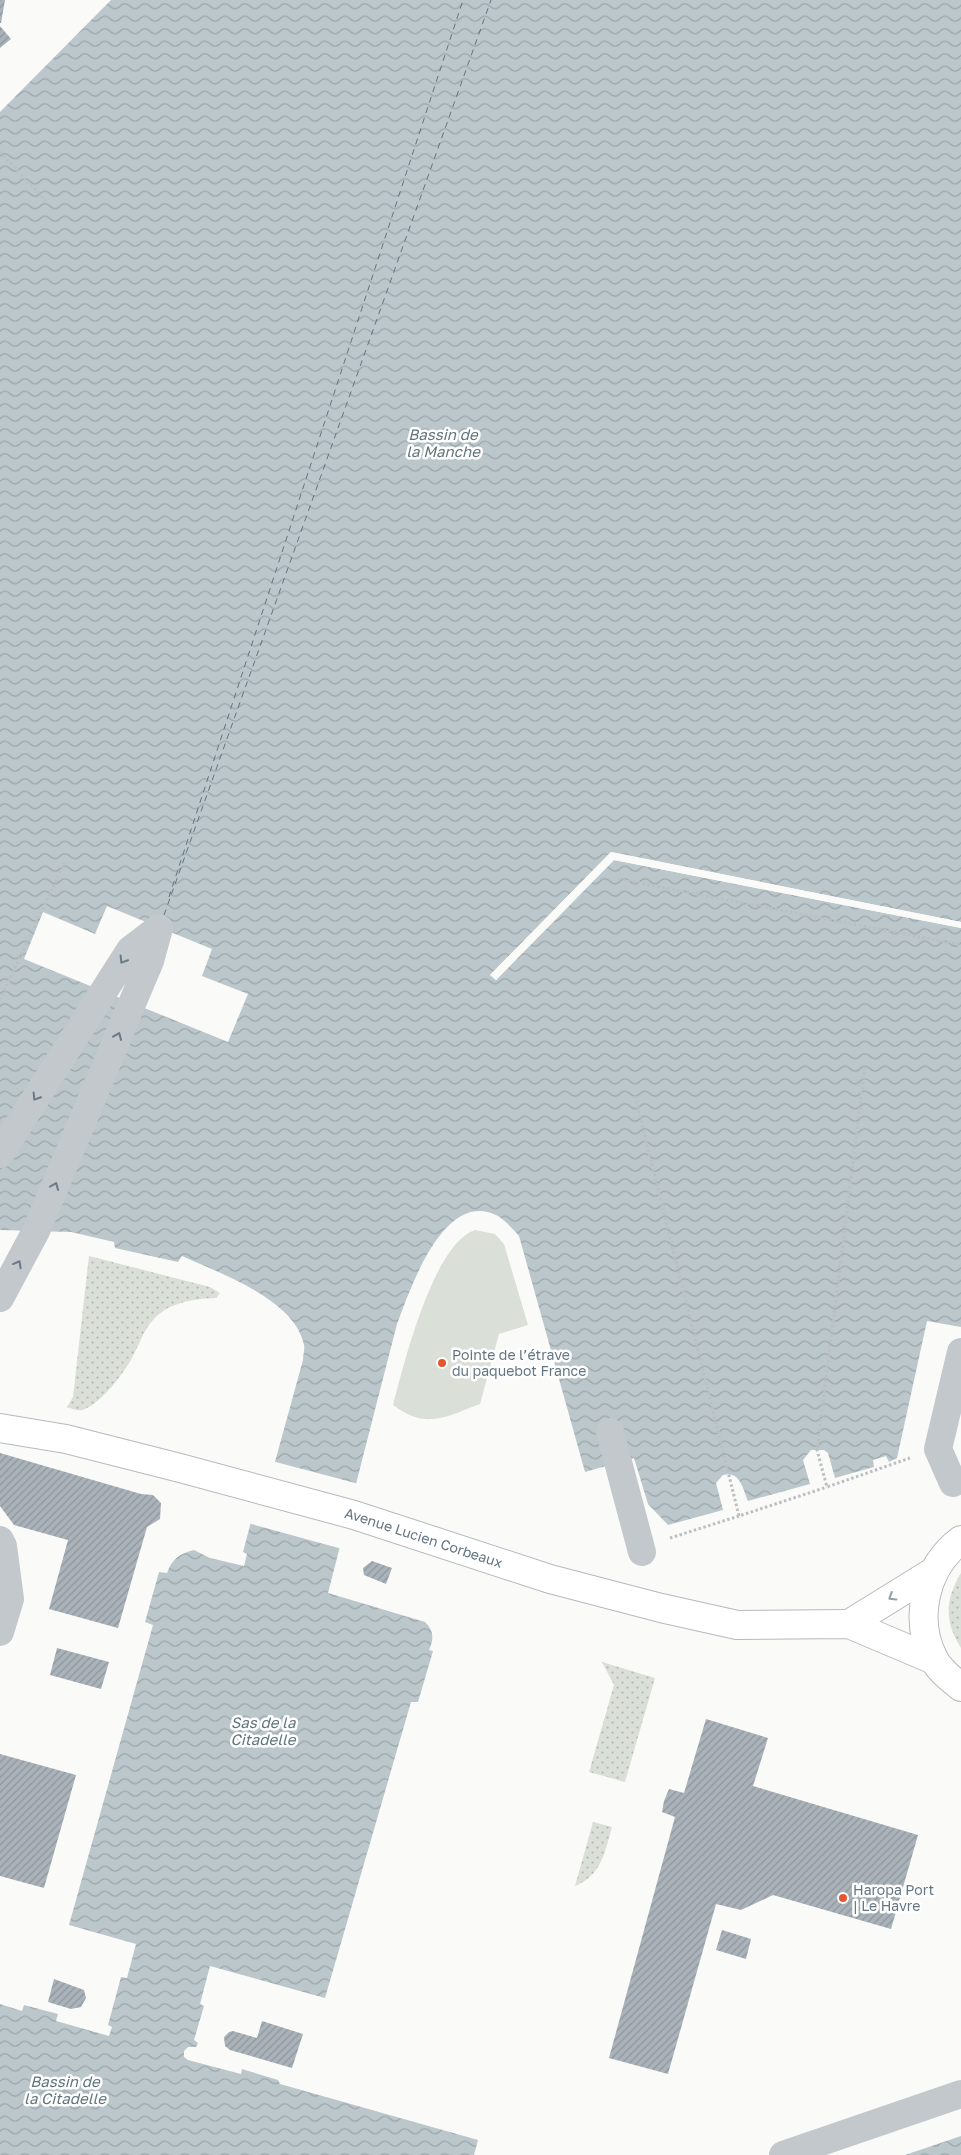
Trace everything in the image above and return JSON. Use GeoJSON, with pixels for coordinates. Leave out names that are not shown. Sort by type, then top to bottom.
{"type":"FeatureCollection","features":[{"type":"Feature","properties":{"kind":"main road","name":"Avenue Lucien Corbeaux"},"geometry":{"type":"LineString","coordinates":[[0,1428],[66,1439],[180,1468],[354,1515],[550,1579],[737,1625],[849,1624],[934,1660]]}},
{"type":"Feature","properties":{"kind":"main road"},"geometry":{"type":"LineString","coordinates":[[961,1540],[950,1548],[933,1572],[924,1599],[924,1628],[934,1660],[949,1678],[961,1687]]}},
{"type":"Feature","properties":{"kind":"main road"},"geometry":{"type":"LineString","coordinates":[[849,1624],[933,1572]]}},
{"type":"Feature","properties":{"kind":"street"},"geometry":{"type":"LineString","coordinates":[[0,1154],[130,950],[159,928],[150,961],[36,1231],[0,1298]]}},
{"type":"Feature","properties":{"kind":"street"},"geometry":{"type":"LineString","coordinates":[[953,1483],[938,1449],[961,1352]]}},
{"type":"Feature","properties":{"kind":"street"},"geometry":{"type":"LineString","coordinates":[[610,1432],[642,1552]]}},
{"type":"Feature","properties":{"kind":"street"},"geometry":{"type":"LineString","coordinates":[[0,1540],[3,1546],[10,1599],[0,1632]]}},
{"type":"Feature","properties":{"kind":"street"},"geometry":{"type":"LineString","coordinates":[[783,2155],[961,2094]]}},
{"type":"Feature","properties":{"kind":"path"},"geometry":{"type":"LineString","coordinates":[[0,152],[46,201]]}},
{"type":"Feature","properties":{"kind":"path"},"geometry":{"type":"LineString","coordinates":[[0,1000],[65,861]]}},
{"type":"Feature","properties":{"kind":"path"},"geometry":{"type":"LineString","coordinates":[[618,879],[961,945]]}},
{"type":"Feature","properties":{"kind":"path"},"geometry":{"type":"LineString","coordinates":[[827,1487],[817,1450],[865,1067]]}},
{"type":"Feature","properties":{"kind":"path"},"geometry":{"type":"LineString","coordinates":[[635,1096],[701,1370],[739,1516]]}},
{"type":"Feature","properties":{"kind":"path"},"geometry":{"type":"LineString","coordinates":[[642,1552],[666,1539],[938,1449]]}},
{"type":"Feature","properties":{"kind":"shaded area"},"geometry":{"type":"Polygon","coordinates":[[[475,1230],[495,1234],[504,1244],[528,1325],[499,1334],[480,1404],[446,1417],[426,1419],[416,1417],[405,1413],[393,1405],[413,1335],[433,1281],[446,1257],[460,1240],[475,1230]]]}},
{"type":"Feature","properties":{"kind":"shaded area"},"geometry":{"type":"Polygon","coordinates":[[[89,1256],[210,1287],[220,1293],[216,1298],[199,1299],[174,1305],[159,1314],[146,1329],[132,1358],[112,1387],[91,1406],[78,1410],[67,1407],[73,1397],[89,1256]]]}},
{"type":"Feature","properties":{"kind":"shaded area"},"geometry":{"type":"Polygon","coordinates":[[[961,1573],[961,1648],[955,1638],[949,1620],[949,1601],[961,1573]]]}},
{"type":"Feature","properties":{"kind":"shaded area"},"geometry":{"type":"Polygon","coordinates":[[[602,1662],[655,1678],[625,1782],[589,1772],[614,1685],[602,1662]]]}},
{"type":"Feature","properties":{"kind":"shaded area"},"geometry":{"type":"Polygon","coordinates":[[[593,1822],[612,1827],[607,1845],[596,1870],[584,1882],[575,1886],[593,1822]]]}},
{"type":"Feature","properties":{"kind":"water","name":"Bassin de la Manche"},"geometry":{"type":"Polygon","coordinates":[[[111,0],[961,0],[961,922],[611,852],[490,975],[496,980],[614,860],[961,928],[961,1327],[927,1321],[897,1458],[889,1462],[886,1456],[873,1460],[874,1467],[835,1478],[828,1453],[824,1450],[811,1450],[803,1460],[810,1484],[748,1501],[737,1478],[729,1474],[723,1475],[716,1483],[723,1510],[668,1525],[648,1504],[634,1458],[585,1472],[519,1236],[496,1215],[477,1211],[460,1217],[445,1230],[432,1247],[420,1268],[397,1324],[328,1593],[425,1622],[432,1632],[432,1642],[429,1650],[433,1651],[418,1702],[411,1702],[325,1998],[210,1966],[200,2004],[204,2006],[194,2040],[198,2043],[196,2047],[188,2047],[184,2051],[184,2057],[188,2060],[241,2074],[242,2069],[278,2080],[280,2084],[478,2140],[474,2155],[0,2155],[0,2004],[22,2011],[24,2005],[58,2014],[56,2021],[109,2036],[112,2027],[108,2025],[121,1977],[127,1978],[136,1944],[69,1925],[153,1625],[145,1622],[159,1572],[167,1573],[171,1564],[177,1558],[184,1553],[194,1550],[210,1558],[244,1566],[247,1554],[243,1552],[252,1518],[259,1520],[303,1360],[304,1348],[298,1329],[286,1314],[271,1301],[234,1280],[182,1256],[178,1262],[115,1248],[114,1242],[71,1232],[0,1230],[0,112],[111,0]]]}},
{"type":"Feature","properties":{"kind":"water"},"geometry":{"type":"Polygon","coordinates":[[[961,2136],[961,2155],[905,2155],[961,2136]]]}},
{"type":"Feature","properties":{"kind":"pier"},"geometry":{"type":"Polygon","coordinates":[[[611,852],[961,922],[961,925],[612,855],[494,975],[496,976],[614,858],[961,926],[961,928],[614,860],[496,980],[490,975],[611,852]]]}},
{"type":"Feature","properties":{"kind":"pier"},"geometry":{"type":"Polygon","coordinates":[[[107,906],[212,949],[202,976],[248,994],[228,1042],[24,959],[43,912],[95,934],[107,906]]]}},
{"type":"Feature","properties":{"kind":"pier"},"geometry":{"type":"Polygon","coordinates":[[[272,1461],[359,1484],[342,1549],[248,1523],[250,1516],[257,1517],[272,1461]]]}},
{"type":"Feature","properties":{"kind":"building"},"geometry":{"type":"Polygon","coordinates":[[[0,0],[5,0],[1,23],[0,23],[0,0]]]}},
{"type":"Feature","properties":{"kind":"building"},"geometry":{"type":"Polygon","coordinates":[[[0,26],[11,39],[0,48],[0,26]]]}},
{"type":"Feature","properties":{"kind":"building"},"geometry":{"type":"Polygon","coordinates":[[[0,1453],[141,1494],[153,1495],[161,1503],[160,1519],[147,1527],[118,1628],[49,1609],[68,1540],[14,1525],[0,1506],[0,1453]]]}},
{"type":"Feature","properties":{"kind":"building"},"geometry":{"type":"Polygon","coordinates":[[[372,1561],[392,1568],[386,1584],[364,1575],[363,1568],[372,1561]]]}},
{"type":"Feature","properties":{"kind":"building"},"geometry":{"type":"Polygon","coordinates":[[[57,1648],[109,1662],[101,1689],[50,1675],[57,1648]]]}},
{"type":"Feature","properties":{"kind":"building","name":"Haropa Port | Le Havre"},"geometry":{"type":"Polygon","coordinates":[[[706,1719],[768,1738],[753,1786],[918,1835],[891,1929],[773,1895],[741,1910],[716,1904],[668,2074],[609,2058],[675,1817],[662,1812],[664,1801],[669,1789],[684,1793],[706,1719]]]}},
{"type":"Feature","properties":{"kind":"building"},"geometry":{"type":"Polygon","coordinates":[[[0,1754],[76,1775],[44,1888],[0,1876],[0,1754]]]}},
{"type":"Feature","properties":{"kind":"building"},"geometry":{"type":"Polygon","coordinates":[[[722,1930],[751,1939],[746,1959],[716,1950],[722,1930]]]}},
{"type":"Feature","properties":{"kind":"building"},"geometry":{"type":"Polygon","coordinates":[[[54,1979],[84,1990],[86,1998],[81,2007],[71,2009],[48,2002],[54,1979]]]}},
{"type":"Feature","properties":{"kind":"building"},"geometry":{"type":"Polygon","coordinates":[[[262,2021],[303,2034],[292,2068],[230,2050],[225,2046],[224,2037],[233,2031],[257,2038],[262,2021]]]}},
{"type":"Feature","properties":{"kind":"ferry route"},"geometry":{"type":"LineString","coordinates":[[169,897],[463,0]]}},
{"type":"Feature","properties":{"kind":"ferry route"},"geometry":{"type":"LineString","coordinates":[[164,915],[491,0]]}},
{"type":"Feature","properties":{"kind":"place","name":"Pointe de l’étrave du paquebot France"},"geometry":{"type":"Point","coordinates":[442,1363]}},
{"type":"Feature","properties":{"kind":"place","name":"Haropa Port | Le Havre"},"geometry":{"type":"Point","coordinates":[843,1898]}},
{"type":"Feature","properties":{"kind":"water label","name":"Sas de la Citadelle"},"geometry":{"type":"Point","coordinates":[263,1732]}},
{"type":"Feature","properties":{"kind":"water label","name":"Bassin de la Citadelle"},"geometry":{"type":"Point","coordinates":[65,2090]}}]}
